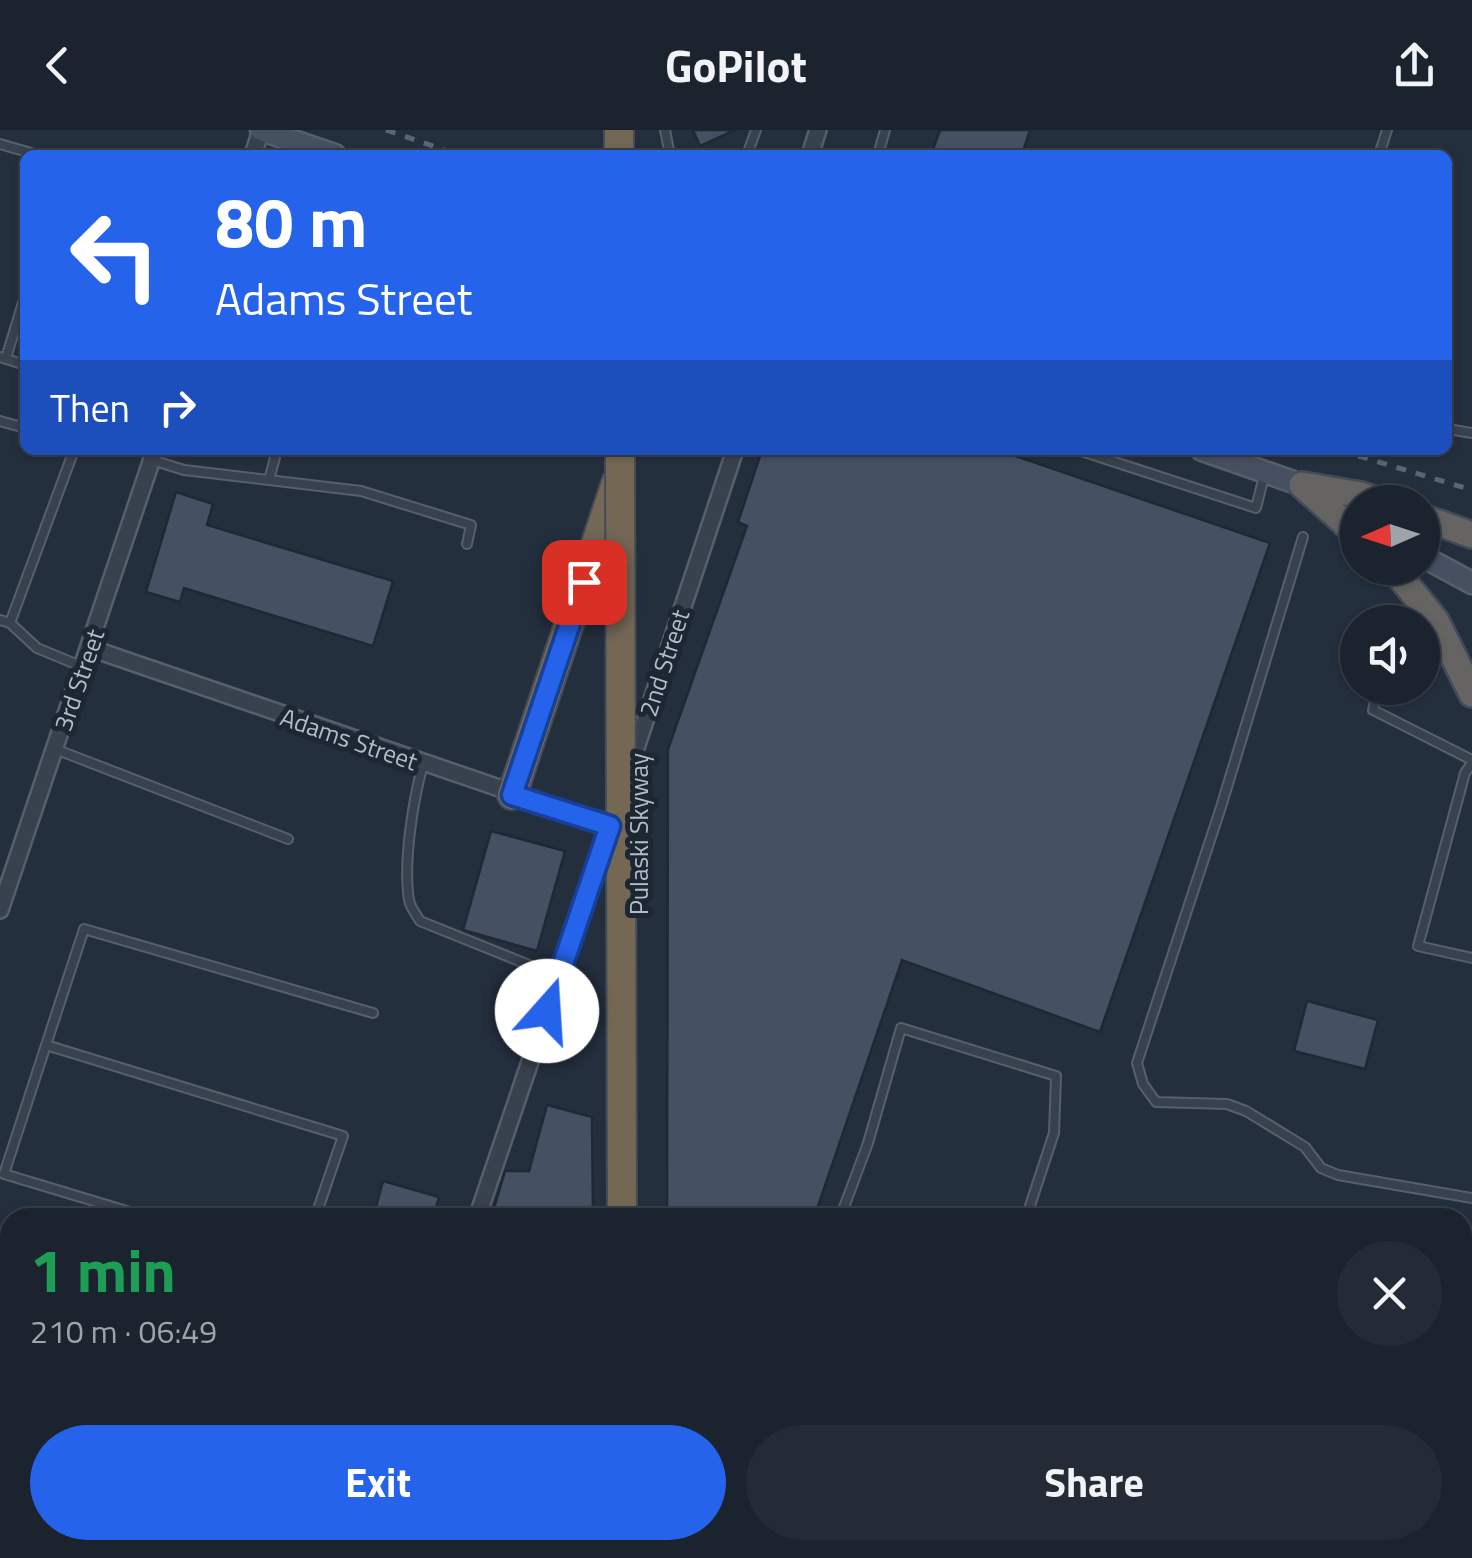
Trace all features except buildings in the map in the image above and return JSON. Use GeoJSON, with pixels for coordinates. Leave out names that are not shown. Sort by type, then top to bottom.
{"type":"FeatureCollection","features":[{"type":"Feature","properties":{"kind":"highway"},"geometry":{"type":"LineString","coordinates":[[512,795],[608,512],[621,455]]}},
{"type":"Feature","properties":{"kind":"highway","name":"Pulaski Skyway"},"geometry":{"type":"LineString","coordinates":[[622,455],[622,1208]]}},
{"type":"Feature","properties":{"kind":"highway","name":"Pulaski Skyway"},"geometry":{"type":"LineString","coordinates":[[638,455],[640,1208]]}},
{"type":"Feature","properties":{"kind":"highway"},"geometry":{"type":"LineString","coordinates":[[1302,486],[1340,492]]}},
{"type":"Feature","properties":{"kind":"highway"},"geometry":{"type":"LineString","coordinates":[[1302,486],[1340,520]]}},
{"type":"Feature","properties":{"kind":"highway"},"geometry":{"type":"LineString","coordinates":[[1440,523],[1472,535]]}},
{"type":"Feature","properties":{"kind":"highway"},"geometry":{"type":"LineString","coordinates":[[1407,585],[1436,620],[1472,694]]}},
{"type":"Feature","properties":{"kind":"main road"},"geometry":{"type":"LineString","coordinates":[[261,130],[321,150]]}},
{"type":"Feature","properties":{"kind":"main road"},"geometry":{"type":"LineString","coordinates":[[1217,455],[1302,486],[1340,506]]}},
{"type":"Feature","properties":{"kind":"main road"},"geometry":{"type":"LineString","coordinates":[[1440,566],[1472,583]]}},
{"type":"Feature","properties":{"kind":"street","name":"3rd Street"},"geometry":{"type":"LineString","coordinates":[[0,910],[154,455]]}},
{"type":"Feature","properties":{"kind":"street","name":"2nd Street"},"geometry":{"type":"LineString","coordinates":[[480,1208],[733,455]]}},
{"type":"Feature","properties":{"kind":"street","name":"Adams Street"},"geometry":{"type":"LineString","coordinates":[[90,648],[610,826]]}},
{"type":"Feature","properties":{"kind":"lane"},"geometry":{"type":"LineString","coordinates":[[3,358],[20,310]]}},
{"type":"Feature","properties":{"kind":"lane"},"geometry":{"type":"LineString","coordinates":[[10,623],[72,455]]}},
{"type":"Feature","properties":{"kind":"lane"},"geometry":{"type":"LineString","coordinates":[[154,455],[184,470],[361,491],[471,525],[468,544]]}},
{"type":"Feature","properties":{"kind":"lane"},"geometry":{"type":"LineString","coordinates":[[269,480],[276,455]]}},
{"type":"Feature","properties":{"kind":"lane"},"geometry":{"type":"LineString","coordinates":[[1093,455],[1256,508],[1264,471]]}},
{"type":"Feature","properties":{"kind":"lane"},"geometry":{"type":"LineString","coordinates":[[1303,537],[1138,1063],[1143,1084],[1156,1102],[1227,1104],[1246,1110],[1305,1147],[1320,1168],[1472,1198]]}},
{"type":"Feature","properties":{"kind":"lane"},"geometry":{"type":"LineString","coordinates":[[0,620],[10,623],[36,648],[84,667]]}},
{"type":"Feature","properties":{"kind":"lane"},"geometry":{"type":"LineString","coordinates":[[1374,705],[1373,710],[1472,762],[1465,773],[1418,946],[1472,958]]}},
{"type":"Feature","properties":{"kind":"lane"},"geometry":{"type":"LineString","coordinates":[[55,750],[288,839]]}},
{"type":"Feature","properties":{"kind":"lane"},"geometry":{"type":"LineString","coordinates":[[423,764],[416,790],[409,904],[420,920],[558,977]]}},
{"type":"Feature","properties":{"kind":"lane"},"geometry":{"type":"LineString","coordinates":[[0,1188],[84,929],[372,1013]]}},
{"type":"Feature","properties":{"kind":"lane"},"geometry":{"type":"LineString","coordinates":[[844,1208],[868,1143],[901,1028],[1056,1076],[1054,1133],[1029,1208]]}},
{"type":"Feature","properties":{"kind":"lane"},"geometry":{"type":"LineString","coordinates":[[46,1045],[343,1136],[318,1208]]}},
{"type":"Feature","properties":{"kind":"lane"},"geometry":{"type":"LineString","coordinates":[[4,1174],[113,1208]]}},
{"type":"Feature","properties":{"kind":"railway"},"geometry":{"type":"LineString","coordinates":[[386,130],[444,150]]}},
{"type":"Feature","properties":{"kind":"railway"},"geometry":{"type":"LineString","coordinates":[[1356,455],[1472,490]]}},
{"type":"Feature","properties":{"kind":"route"},"geometry":{"type":"LineString","coordinates":[[547,1011],[610,826],[512,795],[584,582]]}}]}
